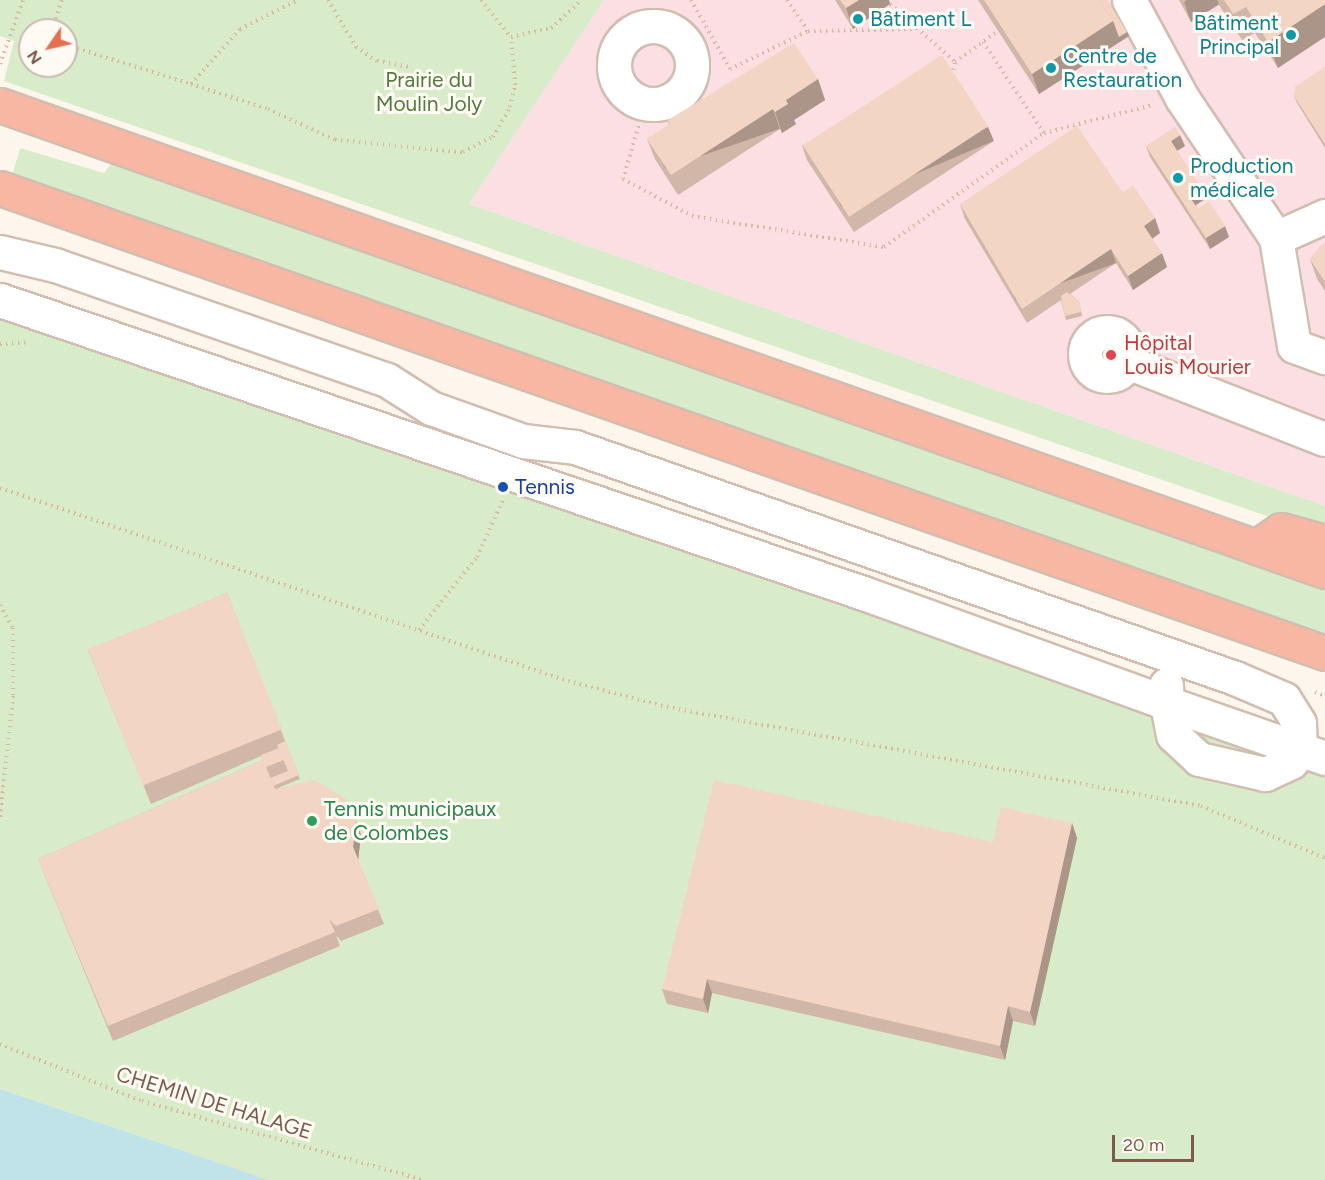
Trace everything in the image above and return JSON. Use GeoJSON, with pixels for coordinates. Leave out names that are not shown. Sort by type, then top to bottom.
{"type":"FeatureCollection","features":[{"type":"Feature","properties":{"kind":"highway"},"geometry":{"type":"LineString","coordinates":[[0,105],[1325,572]]}},
{"type":"Feature","properties":{"kind":"highway"},"geometry":{"type":"LineString","coordinates":[[0,188],[1325,653]]}},
{"type":"Feature","properties":{"kind":"highway"},"geometry":{"type":"LineString","coordinates":[[1256,547],[1281,530],[1325,542]]}},
{"type":"Feature","properties":{"kind":"lane"},"geometry":{"type":"LineString","coordinates":[[637,29],[663,27],[675,33],[692,61],[682,91],[671,100],[645,104],[624,92],[614,69],[619,45],[637,29],[656,0]]}},
{"type":"Feature","properties":{"kind":"lane"},"geometry":{"type":"LineString","coordinates":[[1129,0],[1182,98],[1276,238],[1294,346],[1325,357]]}},
{"type":"Feature","properties":{"kind":"lane"},"geometry":{"type":"LineString","coordinates":[[1276,238],[1325,216]]}},
{"type":"Feature","properties":{"kind":"lane"},"geometry":{"type":"LineString","coordinates":[[0,252],[55,265],[387,380],[430,408],[523,441],[616,461],[1189,662],[1284,699],[1299,723],[1312,754],[1265,774],[1199,759],[1173,735],[1167,703],[1167,679],[1189,662]]}},
{"type":"Feature","properties":{"kind":"lane"},"geometry":{"type":"LineString","coordinates":[[0,300],[1167,703]]}},
{"type":"Feature","properties":{"kind":"lane"},"geometry":{"type":"LineString","coordinates":[[1127,362],[1325,438]]}},
{"type":"Feature","properties":{"kind":"lane"},"geometry":{"type":"LineString","coordinates":[[599,506],[581,475],[616,461]]}},
{"type":"Feature","properties":{"kind":"lane"},"geometry":{"type":"LineString","coordinates":[[599,506],[635,490],[616,461]]}},
{"type":"Feature","properties":{"kind":"path"},"geometry":{"type":"LineString","coordinates":[[0,64],[23,0]]}},
{"type":"Feature","properties":{"kind":"path"},"geometry":{"type":"LineString","coordinates":[[56,18],[62,0]]}},
{"type":"Feature","properties":{"kind":"path"},"geometry":{"type":"LineString","coordinates":[[191,84],[240,29],[298,0]]}},
{"type":"Feature","properties":{"kind":"path"},"geometry":{"type":"LineString","coordinates":[[328,0],[356,47],[377,61],[412,67]]}},
{"type":"Feature","properties":{"kind":"path"},"geometry":{"type":"LineString","coordinates":[[78,49],[268,109],[335,140],[463,152],[492,137],[510,107],[515,85],[511,37],[481,0]]}},
{"type":"Feature","properties":{"kind":"path"},"geometry":{"type":"LineString","coordinates":[[511,37],[551,28],[582,0]]}},
{"type":"Feature","properties":{"kind":"path"},"geometry":{"type":"LineString","coordinates":[[691,0],[730,69],[808,31],[914,29]]}},
{"type":"Feature","properties":{"kind":"path"},"geometry":{"type":"LineString","coordinates":[[787,0],[808,31]]}},
{"type":"Feature","properties":{"kind":"path"},"geometry":{"type":"LineString","coordinates":[[890,4],[914,29],[955,62]]}},
{"type":"Feature","properties":{"kind":"path"},"geometry":{"type":"LineString","coordinates":[[952,77],[955,62],[998,31]]}},
{"type":"Feature","properties":{"kind":"path"},"geometry":{"type":"LineString","coordinates":[[983,42],[1044,133]]}},
{"type":"Feature","properties":{"kind":"path"},"geometry":{"type":"LineString","coordinates":[[645,104],[623,179],[692,216],[884,247],[1044,133],[1182,98]]}},
{"type":"Feature","properties":{"kind":"path"},"geometry":{"type":"LineString","coordinates":[[419,630],[477,557],[508,488],[526,495],[532,482]]}},
{"type":"Feature","properties":{"kind":"path"},"geometry":{"type":"LineString","coordinates":[[0,488],[419,630],[667,707],[1201,806],[1325,858]]}},
{"type":"Feature","properties":{"kind":"path"},"geometry":{"type":"LineString","coordinates":[[0,605],[13,628],[14,696],[0,818]]}},
{"type":"Feature","properties":{"kind":"path","name":"CHEMIN DE HALAGE"},"geometry":{"type":"LineString","coordinates":[[0,1044],[142,1101],[423,1180]]}},
{"type":"Feature","properties":{"kind":"shaded area","name":"Hôpital Louis Mourier"},"geometry":{"type":"Polygon","coordinates":[[[604,0],[1325,0],[1325,506],[469,204],[604,0]]]}},
{"type":"Feature","properties":{"kind":"green space","name":"Prairie du Moulin Joly"},"geometry":{"type":"Polygon","coordinates":[[[0,0],[604,0],[469,204],[1325,506],[1325,536],[4,81],[14,41],[0,36],[0,0]]]}},
{"type":"Feature","properties":{"kind":"green space"},"geometry":{"type":"Polygon","coordinates":[[[20,148],[104,173],[114,160],[1325,588],[1325,636],[12,176],[20,148]]]}},
{"type":"Feature","properties":{"kind":"green space"},"geometry":{"type":"Polygon","coordinates":[[[0,309],[1325,774],[1325,1180],[269,1180],[0,1089],[0,309]]]}},
{"type":"Feature","properties":{"kind":"water"},"geometry":{"type":"Polygon","coordinates":[[[0,1089],[157,1142],[269,1180],[0,1180],[0,1089]]]}},
{"type":"Feature","properties":{"kind":"building"},"geometry":{"type":"Polygon","coordinates":[[[840,0],[859,0],[846,8],[840,0]]]}},
{"type":"Feature","properties":{"kind":"building","name":"Centre de Restauration"},"geometry":{"type":"Polygon","coordinates":[[[984,0],[1099,0],[1113,21],[1032,74],[984,0]]]}},
{"type":"Feature","properties":{"kind":"building"},"geometry":{"type":"Polygon","coordinates":[[[1099,0],[1107,0],[1127,32],[1119,37],[1113,21],[1099,0]]]}},
{"type":"Feature","properties":{"kind":"building"},"geometry":{"type":"Polygon","coordinates":[[[1224,0],[1325,0],[1325,4],[1268,42],[1246,7],[1233,14],[1224,0]]]}},
{"type":"Feature","properties":{"kind":"building"},"geometry":{"type":"Polygon","coordinates":[[[794,43],[818,79],[786,100],[788,104],[775,112],[773,109],[671,175],[647,139],[670,124],[668,120],[794,43]]]}},
{"type":"Feature","properties":{"kind":"building"},"geometry":{"type":"Polygon","coordinates":[[[942,55],[988,126],[849,217],[803,145],[942,55]]]}},
{"type":"Feature","properties":{"kind":"building"},"geometry":{"type":"Polygon","coordinates":[[[1325,67],[1325,144],[1294,96],[1295,87],[1325,67]]]}},
{"type":"Feature","properties":{"kind":"building"},"geometry":{"type":"Polygon","coordinates":[[[1077,126],[1123,193],[1133,185],[1155,218],[1144,226],[1162,253],[1128,276],[1111,249],[1022,309],[960,204],[1077,126]]]}},
{"type":"Feature","properties":{"kind":"building","name":"Production médicale"},"geometry":{"type":"Polygon","coordinates":[[[1175,127],[1180,135],[1171,141],[1201,188],[1189,196],[1198,209],[1209,201],[1225,226],[1206,238],[1146,146],[1175,127]]]}},
{"type":"Feature","properties":{"kind":"building"},"geometry":{"type":"Polygon","coordinates":[[[1325,243],[1325,282],[1310,259],[1325,243]]]}},
{"type":"Feature","properties":{"kind":"building"},"geometry":{"type":"Polygon","coordinates":[[[1067,292],[1079,301],[1081,312],[1065,316],[1061,296],[1067,292]]]}},
{"type":"Feature","properties":{"kind":"building"},"geometry":{"type":"Polygon","coordinates":[[[227,593],[282,729],[143,785],[88,649],[227,593]]]}},
{"type":"Feature","properties":{"kind":"building"},"geometry":{"type":"Polygon","coordinates":[[[285,741],[299,775],[273,786],[270,778],[288,771],[277,745],[285,741]]]}},
{"type":"Feature","properties":{"kind":"building"},"geometry":{"type":"Polygon","coordinates":[[[279,748],[284,760],[266,767],[275,789],[314,780],[345,798],[356,821],[353,847],[379,909],[336,926],[329,919],[335,932],[108,1026],[38,859],[263,760],[261,755],[279,748]]]}},
{"type":"Feature","properties":{"kind":"building"},"geometry":{"type":"Polygon","coordinates":[[[714,780],[993,842],[1001,807],[1072,823],[1030,1012],[1008,1006],[1000,1046],[707,979],[703,999],[662,989],[714,780]]]}},
{"type":"Feature","properties":{"kind":"place","name":"Bâtiment L"},"geometry":{"type":"Point","coordinates":[858,19]}},
{"type":"Feature","properties":{"kind":"place","name":"Bâtiment Principal"},"geometry":{"type":"Point","coordinates":[1291,35]}},
{"type":"Feature","properties":{"kind":"place","name":"Centre de Restauration"},"geometry":{"type":"Point","coordinates":[1051,68]}},
{"type":"Feature","properties":{"kind":"place","name":"Production médicale"},"geometry":{"type":"Point","coordinates":[1178,178]}},
{"type":"Feature","properties":{"kind":"place","name":"Hôpital Louis Mourier"},"geometry":{"type":"Point","coordinates":[1111,355]}},
{"type":"Feature","properties":{"kind":"place","name":"Tennis"},"geometry":{"type":"Point","coordinates":[503,487]}},
{"type":"Feature","properties":{"kind":"place","name":"Tennis municipaux de Colombes"},"geometry":{"type":"Point","coordinates":[312,821]}}]}
